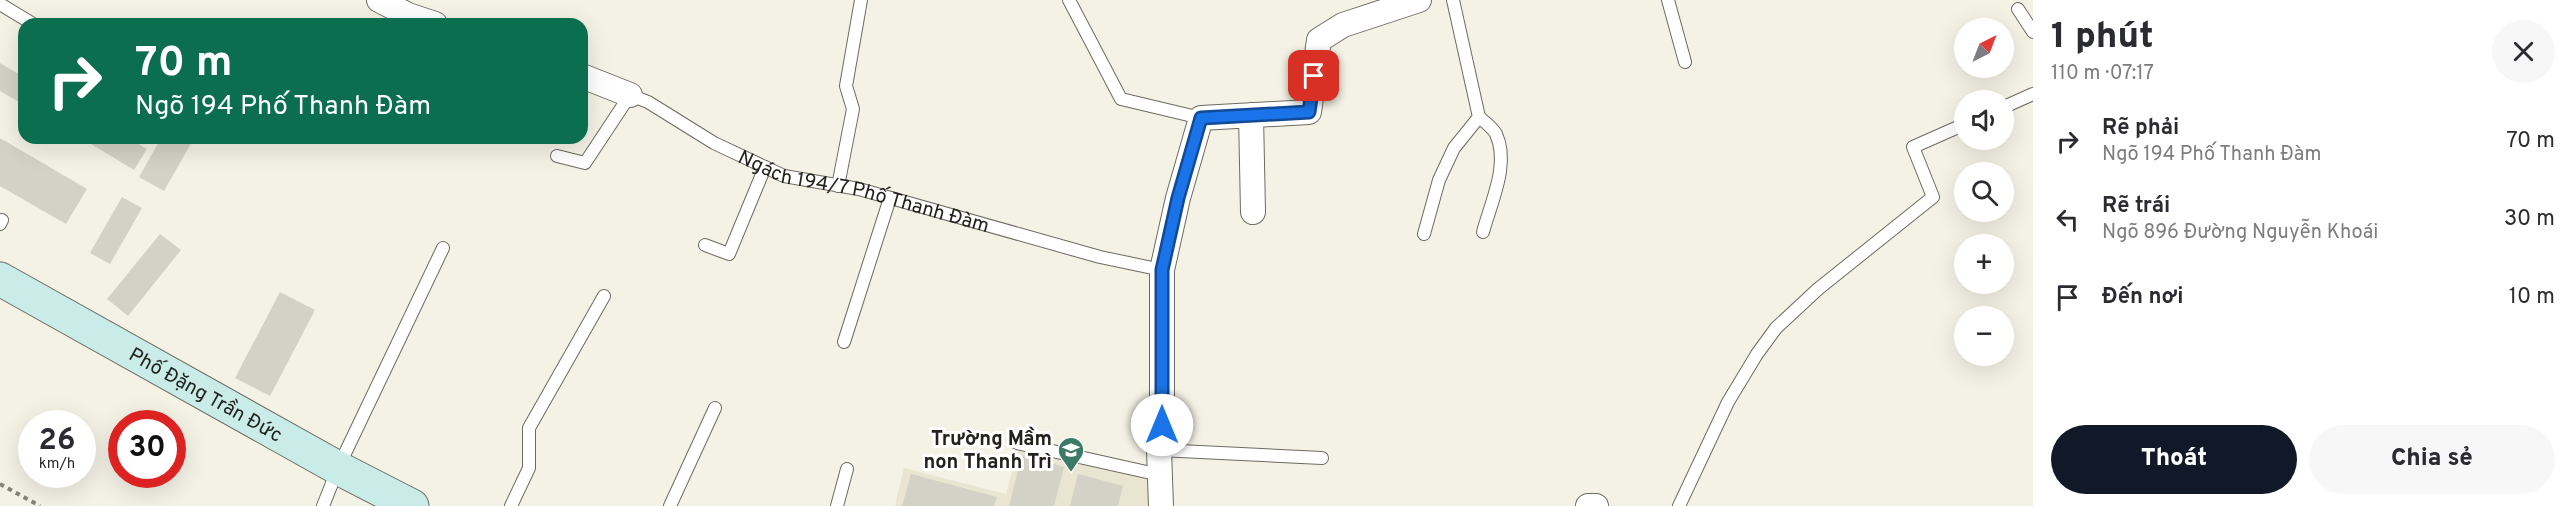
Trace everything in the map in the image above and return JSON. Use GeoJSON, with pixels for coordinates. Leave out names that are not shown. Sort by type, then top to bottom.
{"type":"FeatureCollection","features":[{"type":"Feature","properties":{"kind":"street"},"geometry":{"type":"LineString","coordinates":[[380,0],[417,18]]}},
{"type":"Feature","properties":{"kind":"street"},"geometry":{"type":"LineString","coordinates":[[1161,506],[1159,450],[1162,425],[1162,270],[1178,198],[1201,118],[1309,112],[1319,40],[1386,5],[1419,0]]}},
{"type":"Feature","properties":{"kind":"street","name":"Ngách 194/7 Phố Thanh Đàm"},"geometry":{"type":"LineString","coordinates":[[588,78],[630,95]]}},
{"type":"Feature","properties":{"kind":"street"},"geometry":{"type":"LineString","coordinates":[[1251,115],[1253,212]]}},
{"type":"Feature","properties":{"kind":"street","name":"Phố Đặng Trần Đức"},"geometry":{"type":"LineString","coordinates":[[0,279],[338,468],[412,506]]}},
{"type":"Feature","properties":{"kind":"street"},"geometry":{"type":"LineString","coordinates":[[1588,506],[1596,506]]}},
{"type":"Feature","properties":{"kind":"lane"},"geometry":{"type":"LineString","coordinates":[[838,186],[853,109],[846,86],[861,0]]}},
{"type":"Feature","properties":{"kind":"lane"},"geometry":{"type":"LineString","coordinates":[[1070,0],[1121,99],[1201,118]]}},
{"type":"Feature","properties":{"kind":"lane"},"geometry":{"type":"LineString","coordinates":[[1453,0],[1479,117],[1495,132],[1502,152],[1501,165],[1483,232]]}},
{"type":"Feature","properties":{"kind":"lane"},"geometry":{"type":"LineString","coordinates":[[1668,0],[1685,62]]}},
{"type":"Feature","properties":{"kind":"lane"},"geometry":{"type":"LineString","coordinates":[[0,4],[23,18]]}},
{"type":"Feature","properties":{"kind":"lane"},"geometry":{"type":"LineString","coordinates":[[2018,9],[2033,32]]}},
{"type":"Feature","properties":{"kind":"lane"},"geometry":{"type":"LineString","coordinates":[[2014,103],[2033,94]]}},
{"type":"Feature","properties":{"kind":"lane"},"geometry":{"type":"LineString","coordinates":[[557,156],[585,163],[630,95]]}},
{"type":"Feature","properties":{"kind":"lane","name":"Ngách 194/7 Phố Thanh Đàm"},"geometry":{"type":"LineString","coordinates":[[630,95],[648,102],[714,143],[784,176],[890,198],[1100,256],[1162,270]]}},
{"type":"Feature","properties":{"kind":"lane"},"geometry":{"type":"LineString","coordinates":[[1424,234],[1439,180],[1454,148],[1479,117]]}},
{"type":"Feature","properties":{"kind":"lane"},"geometry":{"type":"LineString","coordinates":[[1678,506],[1728,402],[1776,328],[1818,289],[1933,197],[1913,147],[1954,129]]}},
{"type":"Feature","properties":{"kind":"lane"},"geometry":{"type":"LineString","coordinates":[[705,246],[729,254],[765,167]]}},
{"type":"Feature","properties":{"kind":"lane"},"geometry":{"type":"LineString","coordinates":[[844,342],[890,198]]}},
{"type":"Feature","properties":{"kind":"lane"},"geometry":{"type":"LineString","coordinates":[[324,506],[338,468],[443,248]]}},
{"type":"Feature","properties":{"kind":"lane"},"geometry":{"type":"LineString","coordinates":[[511,506],[529,468],[529,428],[604,296]]}},
{"type":"Feature","properties":{"kind":"lane"},"geometry":{"type":"LineString","coordinates":[[670,506],[715,408]]}},
{"type":"Feature","properties":{"kind":"lane"},"geometry":{"type":"LineString","coordinates":[[1017,443],[1160,475]]}},
{"type":"Feature","properties":{"kind":"lane"},"geometry":{"type":"LineString","coordinates":[[1159,450],[1322,458]]}},
{"type":"Feature","properties":{"kind":"lane"},"geometry":{"type":"LineString","coordinates":[[837,506],[847,469]]}},
{"type":"Feature","properties":{"kind":"path"},"geometry":{"type":"LineString","coordinates":[[0,484],[40,506]]}},
{"type":"Feature","properties":{"kind":"shaded area","name":"Trường Mầm non Thanh Trì"},"geometry":{"type":"Polygon","coordinates":[[[1018,450],[1154,478],[1153,506],[895,506],[904,468],[1006,494],[1018,450]]]}},
{"type":"Feature","properties":{"kind":"building"},"geometry":{"type":"Polygon","coordinates":[[[0,63],[18,74],[18,102],[0,91],[0,63]]]}},
{"type":"Feature","properties":{"kind":"building"},"geometry":{"type":"Polygon","coordinates":[[[0,138],[87,189],[66,224],[0,186],[0,138]]]}},
{"type":"Feature","properties":{"kind":"building"},"geometry":{"type":"Polygon","coordinates":[[[91,144],[138,144],[147,149],[134,170],[91,144]]]}},
{"type":"Feature","properties":{"kind":"building"},"geometry":{"type":"Polygon","coordinates":[[[158,144],[191,144],[164,191],[139,177],[158,144]]]}},
{"type":"Feature","properties":{"kind":"building"},"geometry":{"type":"Polygon","coordinates":[[[122,197],[142,208],[110,264],[90,253],[122,197]]]}},
{"type":"Feature","properties":{"kind":"building"},"geometry":{"type":"Polygon","coordinates":[[[160,234],[181,250],[128,316],[107,299],[160,234]]]}},
{"type":"Feature","properties":{"kind":"building"},"geometry":{"type":"Polygon","coordinates":[[[280,292],[315,310],[270,396],[235,378],[280,292]]]}},
{"type":"Feature","properties":{"kind":"building"},"geometry":{"type":"Polygon","coordinates":[[[1022,455],[1064,467],[1054,506],[1009,506],[1022,455]]]}},
{"type":"Feature","properties":{"kind":"building"},"geometry":{"type":"Polygon","coordinates":[[[911,474],[997,497],[994,506],[902,506],[911,474]]]}},
{"type":"Feature","properties":{"kind":"building"},"geometry":{"type":"Polygon","coordinates":[[[1078,474],[1123,486],[1118,506],[1070,506],[1078,474]]]}},
{"type":"Feature","properties":{"kind":"place","name":"Trường Mầm non Thanh Trì"},"geometry":{"type":"Point","coordinates":[1071,473]}},
{"type":"Feature","properties":{"kind":"route"},"geometry":{"type":"LineString","coordinates":[[1162,425],[1162,270],[1178,198],[1201,118],[1309,112],[1314,76]]}}]}
